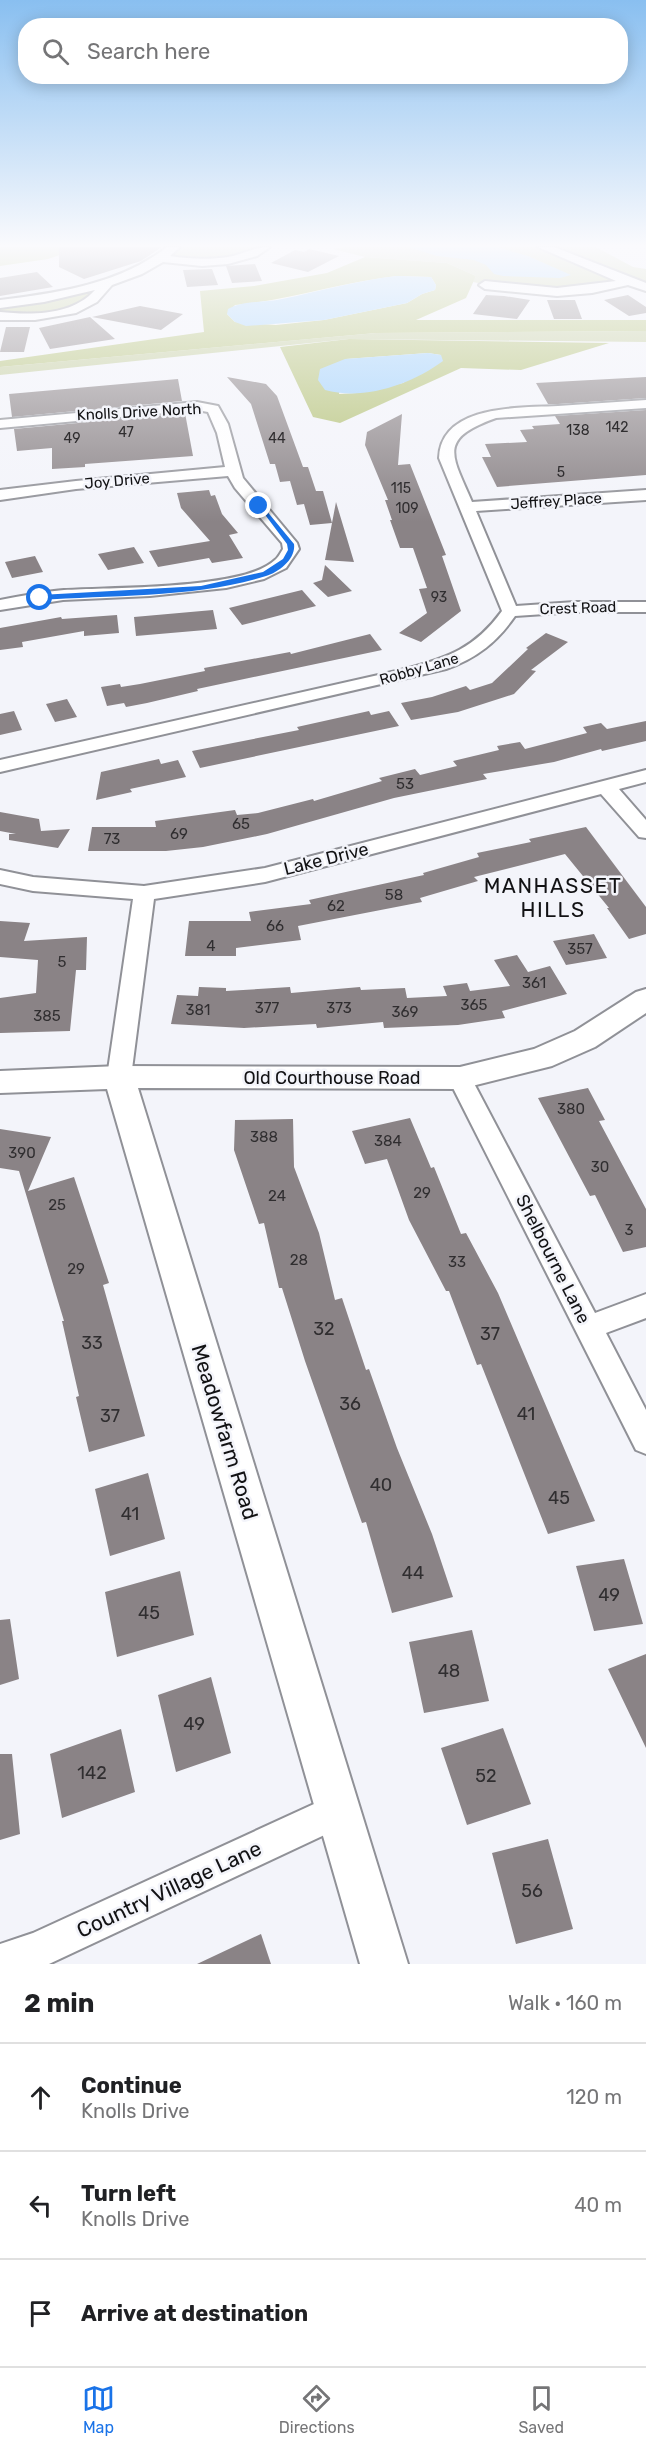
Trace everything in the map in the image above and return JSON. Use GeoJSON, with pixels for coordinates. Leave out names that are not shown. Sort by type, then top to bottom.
{"type":"FeatureCollection","features":[{"type":"Feature","properties":{"kind":"street"},"geometry":{"type":"LineString","coordinates":[[510,611],[446,458],[445,447],[451,436],[459,429],[484,417],[510,412],[646,404]]}},
{"type":"Feature","properties":{"kind":"street","name":"Knolls Drive North"},"geometry":{"type":"LineString","coordinates":[[0,424],[131,411],[203,406],[213,409],[236,480],[291,544],[286,560],[279,567],[238,582],[201,588],[63,595],[0,605]]}},
{"type":"Feature","properties":{"kind":"street","name":"Joy Drive"},"geometry":{"type":"LineString","coordinates":[[0,495],[76,484],[234,471]]}},
{"type":"Feature","properties":{"kind":"street","name":"Jeffrey Place"},"geometry":{"type":"LineString","coordinates":[[467,507],[646,495]]}},
{"type":"Feature","properties":{"kind":"street","name":"Crest Road"},"geometry":{"type":"LineString","coordinates":[[510,611],[584,606],[646,607]]}},
{"type":"Feature","properties":{"kind":"street","name":"Robby Lane"},"geometry":{"type":"LineString","coordinates":[[0,766],[444,664],[486,643],[497,632],[510,611]]}},
{"type":"Feature","properties":{"kind":"street","name":"Lake Drive"},"geometry":{"type":"LineString","coordinates":[[0,876],[33,884],[144,893],[264,874],[646,776]]}},
{"type":"Feature","properties":{"kind":"street"},"geometry":{"type":"LineString","coordinates":[[606,787],[646,832]]}},
{"type":"Feature","properties":{"kind":"street","name":"Meadowfarm Road"},"geometry":{"type":"LineString","coordinates":[[144,893],[119,1077],[384,1964]]}},
{"type":"Feature","properties":{"kind":"street","name":"Old Courthouse Road"},"geometry":{"type":"LineString","coordinates":[[0,1082],[119,1077],[460,1078],[541,1058],[585,1039],[646,999]]}},
{"type":"Feature","properties":{"kind":"street","name":"Shelbourne Lane"},"geometry":{"type":"LineString","coordinates":[[460,1078],[646,1440]]}},
{"type":"Feature","properties":{"kind":"street"},"geometry":{"type":"LineString","coordinates":[[589,1327],[646,1306]]}},
{"type":"Feature","properties":{"kind":"street","name":"Country Village Lane"},"geometry":{"type":"LineString","coordinates":[[0,1963],[38,1950],[338,1811]]}},
{"type":"Feature","properties":{"kind":"green space"},"geometry":{"type":"Polygon","coordinates":[[[157,339],[313,339],[0,367],[0,361],[157,339]]]}},
{"type":"Feature","properties":{"kind":"green space"},"geometry":{"type":"Polygon","coordinates":[[[313,339],[646,339],[646,342],[349,339],[0,375],[0,367],[313,339]]]}},
{"type":"Feature","properties":{"kind":"green space"},"geometry":{"type":"Polygon","coordinates":[[[349,339],[609,343],[521,370],[461,368],[340,423],[313,417],[280,347],[349,339]],[[428,353],[346,359],[339,394],[357,393],[403,383],[441,355],[428,353]]]}},
{"type":"Feature","properties":{"kind":"water"},"geometry":{"type":"Polygon","coordinates":[[[428,353],[441,355],[443,361],[417,377],[371,392],[340,393],[325,390],[318,380],[320,369],[345,359],[428,353]]]}},
{"type":"Feature","properties":{"kind":"building"},"geometry":{"type":"Polygon","coordinates":[[[3,339],[27,339],[24,352],[0,352],[3,339]]]}},
{"type":"Feature","properties":{"kind":"building"},"geometry":{"type":"Polygon","coordinates":[[[45,339],[115,339],[50,349],[45,339]]]}},
{"type":"Feature","properties":{"kind":"building"},"geometry":{"type":"Polygon","coordinates":[[[227,377],[266,384],[277,396],[303,467],[308,467],[316,491],[323,491],[332,523],[310,525],[304,504],[297,505],[290,481],[280,482],[275,464],[270,464],[251,404],[227,377]]]}},
{"type":"Feature","properties":{"kind":"building"},"geometry":{"type":"Polygon","coordinates":[[[646,377],[646,398],[558,404],[548,404],[536,383],[646,377]]]}},
{"type":"Feature","properties":{"kind":"building"},"geometry":{"type":"Polygon","coordinates":[[[178,379],[182,401],[12,417],[9,394],[178,379]]]}},
{"type":"Feature","properties":{"kind":"building"},"geometry":{"type":"Polygon","coordinates":[[[646,410],[646,475],[497,487],[482,457],[491,457],[485,444],[527,442],[520,430],[534,429],[532,426],[560,424],[555,416],[646,410]]]}},
{"type":"Feature","properties":{"kind":"building"},"geometry":{"type":"Polygon","coordinates":[[[185,413],[193,456],[85,464],[85,467],[52,469],[52,448],[17,451],[14,429],[185,413]]]}},
{"type":"Feature","properties":{"kind":"building"},"geometry":{"type":"Polygon","coordinates":[[[402,414],[398,465],[410,464],[446,555],[442,556],[461,611],[421,642],[399,633],[427,613],[419,589],[427,588],[413,548],[400,548],[385,500],[388,500],[365,445],[367,432],[402,414]]]}},
{"type":"Feature","properties":{"kind":"building"},"geometry":{"type":"Polygon","coordinates":[[[209,490],[211,496],[215,495],[222,514],[238,533],[229,535],[243,558],[212,563],[209,558],[158,567],[149,551],[210,541],[181,508],[177,493],[209,490]]]}},
{"type":"Feature","properties":{"kind":"building"},"geometry":{"type":"Polygon","coordinates":[[[336,502],[354,562],[325,560],[336,502]]]}},
{"type":"Feature","properties":{"kind":"building"},"geometry":{"type":"Polygon","coordinates":[[[134,547],[144,563],[108,570],[98,554],[134,547]]]}},
{"type":"Feature","properties":{"kind":"building"},"geometry":{"type":"Polygon","coordinates":[[[35,556],[43,572],[12,578],[5,562],[35,556]]]}},
{"type":"Feature","properties":{"kind":"building"},"geometry":{"type":"Polygon","coordinates":[[[325,565],[352,591],[328,597],[313,583],[322,580],[325,565]]]}},
{"type":"Feature","properties":{"kind":"building"},"geometry":{"type":"Polygon","coordinates":[[[302,590],[316,606],[242,625],[229,608],[302,590]]]}},
{"type":"Feature","properties":{"kind":"building"},"geometry":{"type":"Polygon","coordinates":[[[213,610],[217,629],[136,636],[134,617],[213,610]]]}},
{"type":"Feature","properties":{"kind":"building"},"geometry":{"type":"Polygon","coordinates":[[[117,615],[119,633],[84,636],[84,631],[22,642],[23,647],[0,650],[0,628],[61,617],[62,619],[117,615]]]}},
{"type":"Feature","properties":{"kind":"building"},"geometry":{"type":"Polygon","coordinates":[[[546,633],[568,642],[531,670],[536,671],[514,694],[458,712],[411,720],[401,703],[432,697],[466,686],[470,690],[492,683],[528,649],[526,648],[546,633]]]}},
{"type":"Feature","properties":{"kind":"building"},"geometry":{"type":"Polygon","coordinates":[[[370,634],[382,650],[197,689],[198,691],[147,703],[126,707],[124,703],[107,706],[101,687],[140,684],[205,671],[204,668],[290,652],[291,654],[370,634]]]}},
{"type":"Feature","properties":{"kind":"building"},"geometry":{"type":"Polygon","coordinates":[[[67,699],[77,717],[55,722],[46,704],[67,699]]]}},
{"type":"Feature","properties":{"kind":"building"},"geometry":{"type":"Polygon","coordinates":[[[14,711],[22,730],[0,735],[0,714],[14,711]]]}},
{"type":"Feature","properties":{"kind":"building"},"geometry":{"type":"Polygon","coordinates":[[[369,711],[371,715],[389,711],[399,726],[200,768],[192,751],[299,730],[297,727],[369,711]]]}},
{"type":"Feature","properties":{"kind":"building"},"geometry":{"type":"Polygon","coordinates":[[[646,721],[646,741],[602,751],[601,749],[554,762],[483,774],[487,779],[394,798],[267,834],[203,847],[166,851],[88,851],[92,827],[156,827],[155,821],[235,810],[237,815],[258,813],[313,799],[314,801],[382,781],[379,778],[415,769],[420,775],[457,766],[453,761],[499,750],[497,746],[520,742],[525,749],[587,733],[583,727],[601,723],[607,729],[646,721]]]}},
{"type":"Feature","properties":{"kind":"building"},"geometry":{"type":"Polygon","coordinates":[[[159,759],[161,764],[178,760],[186,777],[130,789],[132,792],[96,800],[101,772],[159,759]]]}},
{"type":"Feature","properties":{"kind":"building"},"geometry":{"type":"Polygon","coordinates":[[[0,812],[39,819],[41,831],[70,829],[58,848],[9,840],[9,834],[16,834],[0,831],[0,812]]]}},
{"type":"Feature","properties":{"kind":"building"},"geometry":{"type":"Polygon","coordinates":[[[586,827],[646,907],[646,934],[629,939],[607,908],[609,908],[565,854],[474,877],[478,881],[420,898],[422,902],[298,926],[301,940],[236,948],[236,956],[185,956],[189,921],[251,921],[249,912],[311,904],[309,900],[424,875],[423,873],[479,857],[477,853],[531,842],[529,839],[586,827]]]}},
{"type":"Feature","properties":{"kind":"building"},"geometry":{"type":"Polygon","coordinates":[[[0,921],[30,923],[24,941],[87,937],[86,970],[76,970],[70,1031],[0,1033],[0,998],[36,993],[38,960],[0,957],[0,921]]]}},
{"type":"Feature","properties":{"kind":"building"},"geometry":{"type":"Polygon","coordinates":[[[594,934],[607,958],[566,965],[553,941],[594,934]]]}},
{"type":"Feature","properties":{"kind":"building"},"geometry":{"type":"Polygon","coordinates":[[[517,955],[528,972],[550,966],[567,994],[502,1011],[505,1018],[458,1025],[384,1028],[383,1022],[317,1028],[316,1024],[244,1028],[171,1024],[177,995],[198,996],[199,987],[226,988],[226,991],[290,987],[291,993],[360,987],[361,990],[405,988],[407,998],[447,996],[443,986],[467,983],[470,991],[510,986],[494,960],[517,955]]]}},
{"type":"Feature","properties":{"kind":"building"},"geometry":{"type":"Polygon","coordinates":[[[588,1088],[605,1120],[599,1121],[646,1209],[646,1247],[623,1252],[595,1195],[590,1196],[538,1098],[588,1088]]]}},
{"type":"Feature","properties":{"kind":"building"},"geometry":{"type":"Polygon","coordinates":[[[410,1118],[431,1168],[434,1167],[461,1234],[466,1233],[498,1293],[595,1521],[548,1534],[481,1364],[477,1365],[449,1291],[446,1291],[409,1220],[387,1159],[365,1164],[352,1131],[410,1118]]]}},
{"type":"Feature","properties":{"kind":"building"},"geometry":{"type":"Polygon","coordinates":[[[293,1119],[294,1167],[319,1233],[335,1300],[342,1298],[366,1370],[369,1369],[397,1448],[432,1534],[453,1597],[392,1613],[366,1522],[362,1523],[282,1288],[279,1288],[264,1223],[259,1224],[234,1150],[235,1120],[293,1119]]]}},
{"type":"Feature","properties":{"kind":"building"},"geometry":{"type":"Polygon","coordinates":[[[0,1129],[51,1137],[28,1191],[74,1177],[109,1283],[103,1285],[145,1436],[89,1452],[76,1397],[79,1396],[62,1321],[64,1321],[19,1171],[0,1168],[0,1129]]]}},
{"type":"Feature","properties":{"kind":"building"},"geometry":{"type":"Polygon","coordinates":[[[148,1473],[165,1539],[110,1556],[95,1489],[148,1473]]]}},
{"type":"Feature","properties":{"kind":"building"},"geometry":{"type":"Polygon","coordinates":[[[624,1559],[643,1624],[594,1631],[576,1566],[624,1559]]]}},
{"type":"Feature","properties":{"kind":"building"},"geometry":{"type":"Polygon","coordinates":[[[180,1571],[194,1635],[117,1657],[105,1592],[180,1571]]]}},
{"type":"Feature","properties":{"kind":"building"},"geometry":{"type":"Polygon","coordinates":[[[10,1619],[19,1679],[0,1685],[0,1620],[10,1619]]]}},
{"type":"Feature","properties":{"kind":"building"},"geometry":{"type":"Polygon","coordinates":[[[472,1630],[489,1701],[424,1713],[409,1642],[472,1630]]]}},
{"type":"Feature","properties":{"kind":"building"},"geometry":{"type":"Polygon","coordinates":[[[646,1654],[646,1748],[608,1669],[646,1654]]]}},
{"type":"Feature","properties":{"kind":"building"},"geometry":{"type":"Polygon","coordinates":[[[211,1677],[231,1753],[176,1772],[158,1695],[211,1677]]]}},
{"type":"Feature","properties":{"kind":"building"},"geometry":{"type":"Polygon","coordinates":[[[503,1728],[531,1804],[467,1825],[441,1748],[503,1728]]]}},
{"type":"Feature","properties":{"kind":"building"},"geometry":{"type":"Polygon","coordinates":[[[121,1729],[135,1792],[62,1818],[50,1754],[121,1729]]]}},
{"type":"Feature","properties":{"kind":"building"},"geometry":{"type":"Polygon","coordinates":[[[0,1754],[12,1754],[20,1834],[0,1840],[0,1754]]]}},
{"type":"Feature","properties":{"kind":"building"},"geometry":{"type":"Polygon","coordinates":[[[548,1839],[573,1929],[516,1944],[492,1853],[548,1839]]]}},
{"type":"Feature","properties":{"kind":"building"},"geometry":{"type":"Polygon","coordinates":[[[261,1934],[271,1964],[197,1964],[261,1934]]]}},
{"type":"Feature","properties":{"kind":"district","name":"MANHASSET HILLS"},"geometry":{"type":"Point","coordinates":[553,897]}},
{"type":"Feature","properties":{"kind":"route"},"geometry":{"type":"LineString","coordinates":[[40,598],[201,588],[238,582],[265,574],[279,567],[286,560],[291,544],[259,506]]}}]}
